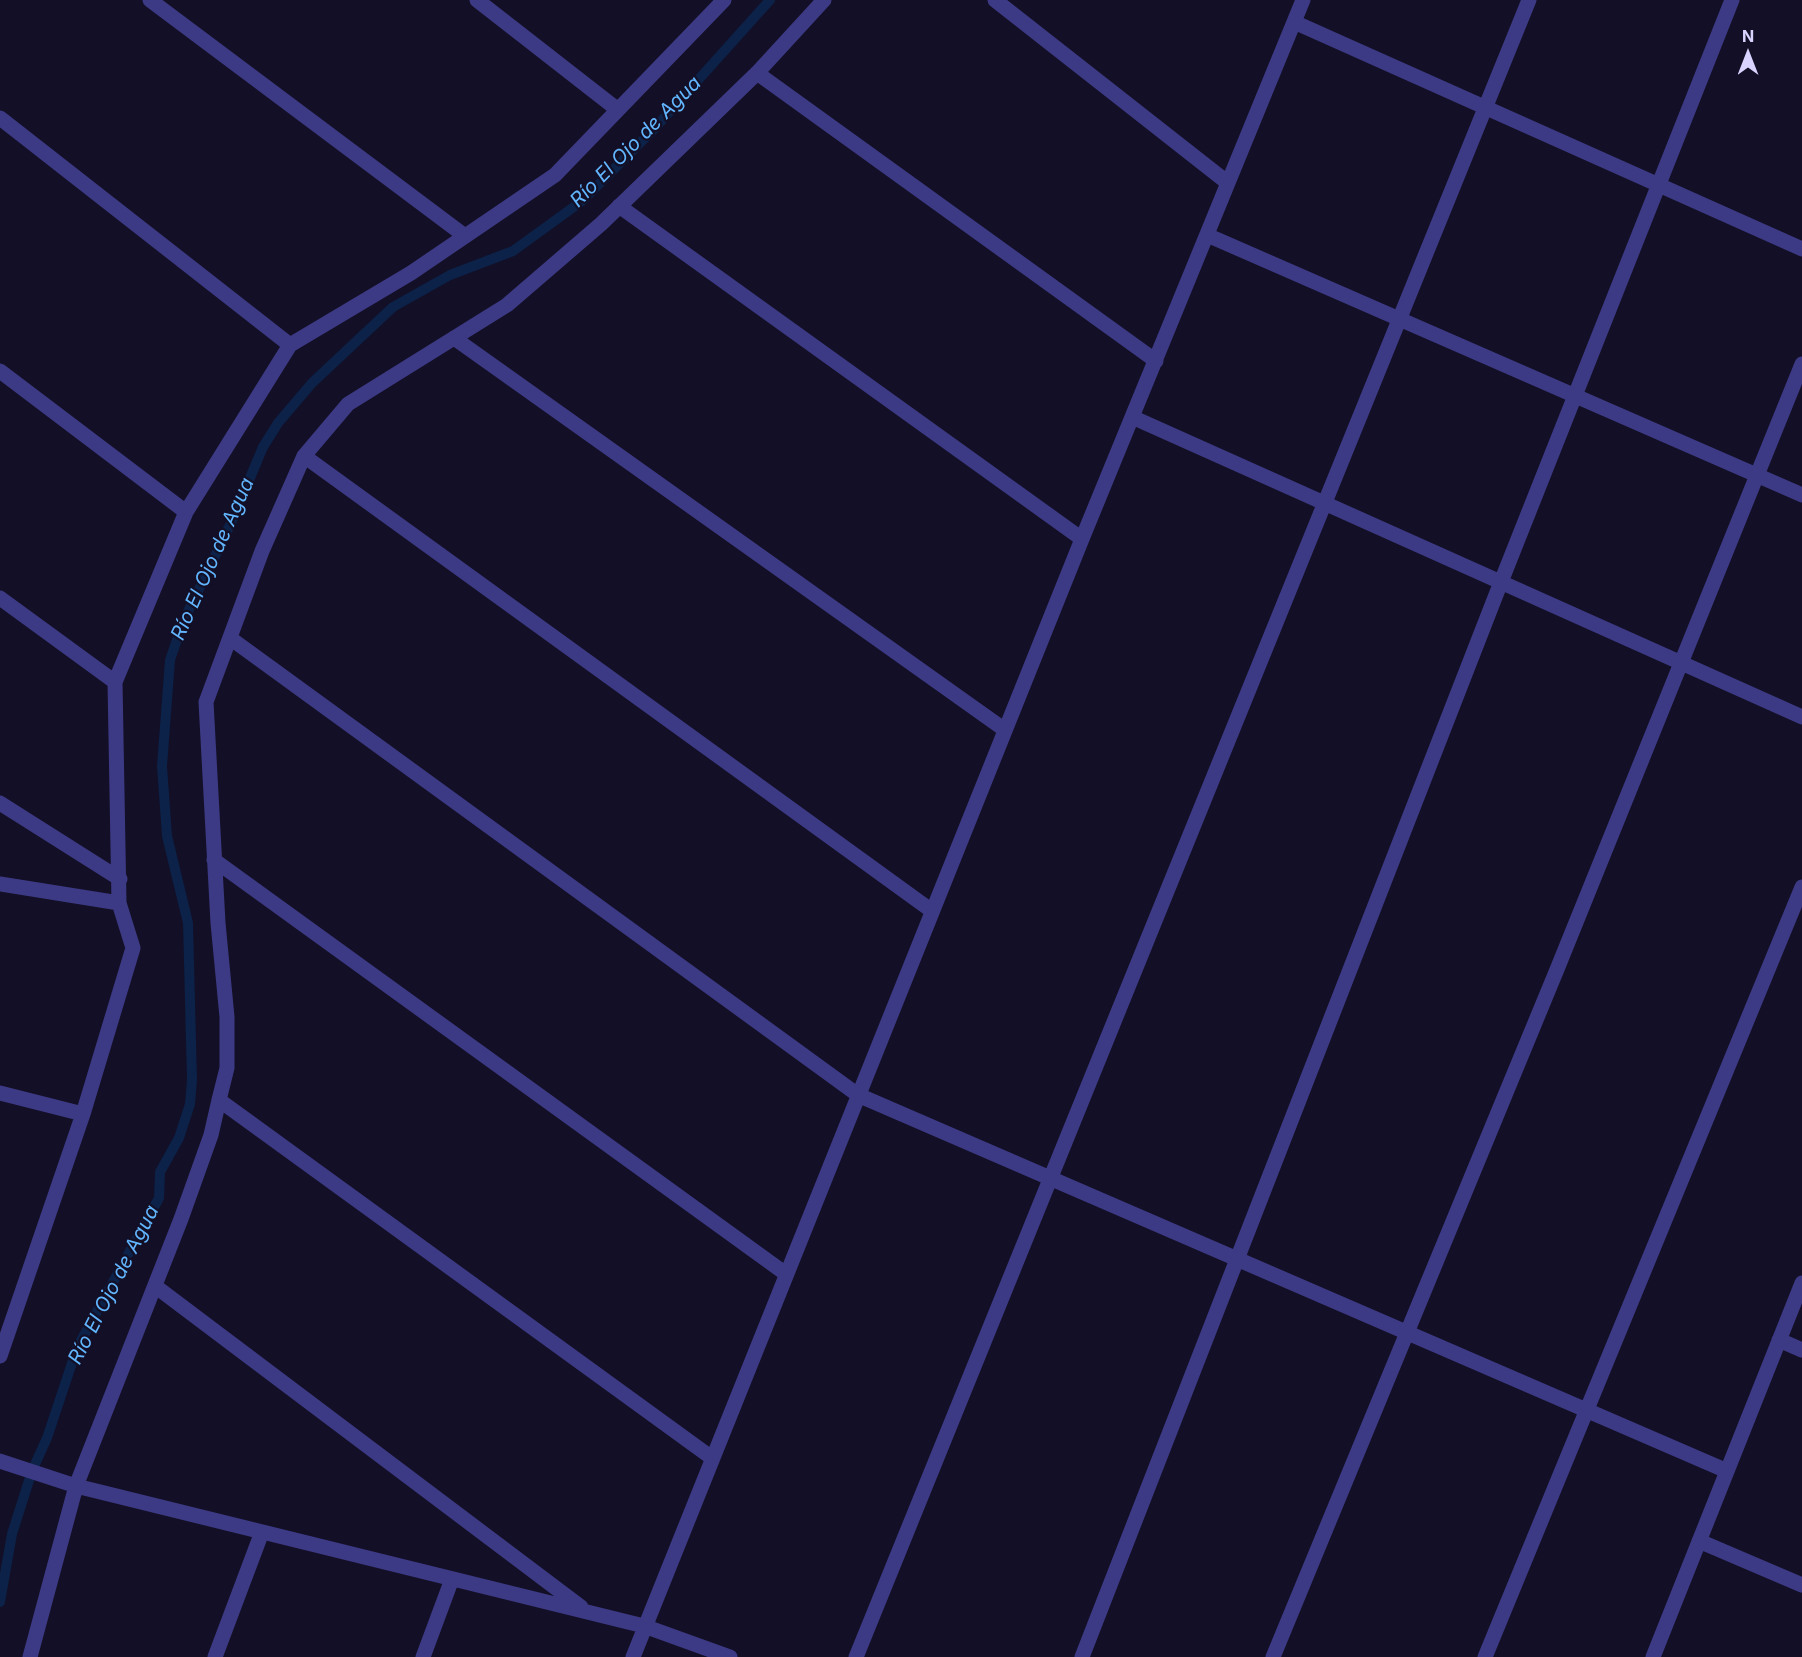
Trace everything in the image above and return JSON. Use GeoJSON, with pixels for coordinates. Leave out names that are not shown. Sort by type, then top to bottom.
{"type":"FeatureCollection","features":[{"type":"Feature","properties":{"kind":"street"},"geometry":{"type":"LineString","coordinates":[[150,0],[465,236]]}},
{"type":"Feature","properties":{"kind":"street"},"geometry":{"type":"LineString","coordinates":[[477,0],[618,110]]}},
{"type":"Feature","properties":{"kind":"street"},"geometry":{"type":"LineString","coordinates":[[0,1356],[83,1114],[133,948],[119,903],[115,682],[186,512],[290,345],[411,273],[555,175],[724,0]]}},
{"type":"Feature","properties":{"kind":"street"},"geometry":{"type":"LineString","coordinates":[[30,1657],[76,1486],[155,1286],[211,1135],[227,1068],[227,1017],[214,860],[206,702],[262,551],[304,456],[348,404],[507,305],[619,206],[757,73],[824,0]]}},
{"type":"Feature","properties":{"kind":"street"},"geometry":{"type":"LineString","coordinates":[[995,0],[1228,183]]}},
{"type":"Feature","properties":{"kind":"street"},"geometry":{"type":"LineString","coordinates":[[633,1657],[1082,539],[1303,0]]}},
{"type":"Feature","properties":{"kind":"street"},"geometry":{"type":"LineString","coordinates":[[855,1657],[1529,0]]}},
{"type":"Feature","properties":{"kind":"street"},"geometry":{"type":"LineString","coordinates":[[1082,1657],[1501,582],[1732,0]]}},
{"type":"Feature","properties":{"kind":"street"},"geometry":{"type":"LineString","coordinates":[[1294,22],[1802,249]]}},
{"type":"Feature","properties":{"kind":"street"},"geometry":{"type":"LineString","coordinates":[[757,73],[1155,361]]}},
{"type":"Feature","properties":{"kind":"street"},"geometry":{"type":"LineString","coordinates":[[0,118],[290,345]]}},
{"type":"Feature","properties":{"kind":"street"},"geometry":{"type":"LineString","coordinates":[[619,206],[1082,539]]}},
{"type":"Feature","properties":{"kind":"street"},"geometry":{"type":"LineString","coordinates":[[1207,235],[1802,495]]}},
{"type":"Feature","properties":{"kind":"street"},"geometry":{"type":"LineString","coordinates":[[454,338],[1005,730]]}},
{"type":"Feature","properties":{"kind":"street"},"geometry":{"type":"LineString","coordinates":[[1273,1657],[1802,364]]}},
{"type":"Feature","properties":{"kind":"street"},"geometry":{"type":"LineString","coordinates":[[0,371],[186,512]]}},
{"type":"Feature","properties":{"kind":"street"},"geometry":{"type":"LineString","coordinates":[[1132,417],[1802,717]]}},
{"type":"Feature","properties":{"kind":"street"},"geometry":{"type":"LineString","coordinates":[[304,456],[932,911]]}},
{"type":"Feature","properties":{"kind":"street"},"geometry":{"type":"LineString","coordinates":[[0,598],[115,682]]}},
{"type":"Feature","properties":{"kind":"street"},"geometry":{"type":"LineString","coordinates":[[230,638],[858,1095],[1727,1471]]}},
{"type":"Feature","properties":{"kind":"street"},"geometry":{"type":"LineString","coordinates":[[0,803],[120,879]]}},
{"type":"Feature","properties":{"kind":"street"},"geometry":{"type":"LineString","coordinates":[[214,860],[786,1274]]}},
{"type":"Feature","properties":{"kind":"street"},"geometry":{"type":"LineString","coordinates":[[0,884],[119,903]]}},
{"type":"Feature","properties":{"kind":"street"},"geometry":{"type":"LineString","coordinates":[[1485,1657],[1802,887]]}},
{"type":"Feature","properties":{"kind":"street"},"geometry":{"type":"LineString","coordinates":[[0,1093],[83,1114]]}},
{"type":"Feature","properties":{"kind":"street"},"geometry":{"type":"LineString","coordinates":[[219,1100],[712,1458]]}},
{"type":"Feature","properties":{"kind":"street"},"geometry":{"type":"LineString","coordinates":[[1653,1657],[1802,1283]]}},
{"type":"Feature","properties":{"kind":"street"},"geometry":{"type":"LineString","coordinates":[[155,1286],[586,1610]]}},
{"type":"Feature","properties":{"kind":"street"},"geometry":{"type":"LineString","coordinates":[[1779,1340],[1802,1350]]}},
{"type":"Feature","properties":{"kind":"street"},"geometry":{"type":"LineString","coordinates":[[0,1461],[76,1486],[586,1610],[644,1626],[730,1657]]}},
{"type":"Feature","properties":{"kind":"street"},"geometry":{"type":"LineString","coordinates":[[215,1657],[262,1532]]}},
{"type":"Feature","properties":{"kind":"street"},"geometry":{"type":"LineString","coordinates":[[1699,1541],[1802,1585]]}},
{"type":"Feature","properties":{"kind":"street"},"geometry":{"type":"LineString","coordinates":[[423,1657],[452,1579]]}},
{"type":"Feature","properties":{"kind":"waterway","name":"Río El Ojo de Agua"},"geometry":{"type":"LineString","coordinates":[[0,1602],[12,1534],[32,1471],[47,1438],[77,1348],[159,1198],[160,1172],[179,1138],[190,1104],[192,1080],[188,923],[167,836],[162,766],[170,660],[183,622],[231,523],[263,447],[278,423],[312,383],[393,307],[450,275],[513,251],[582,201],[655,128],[770,0]]}}]}
